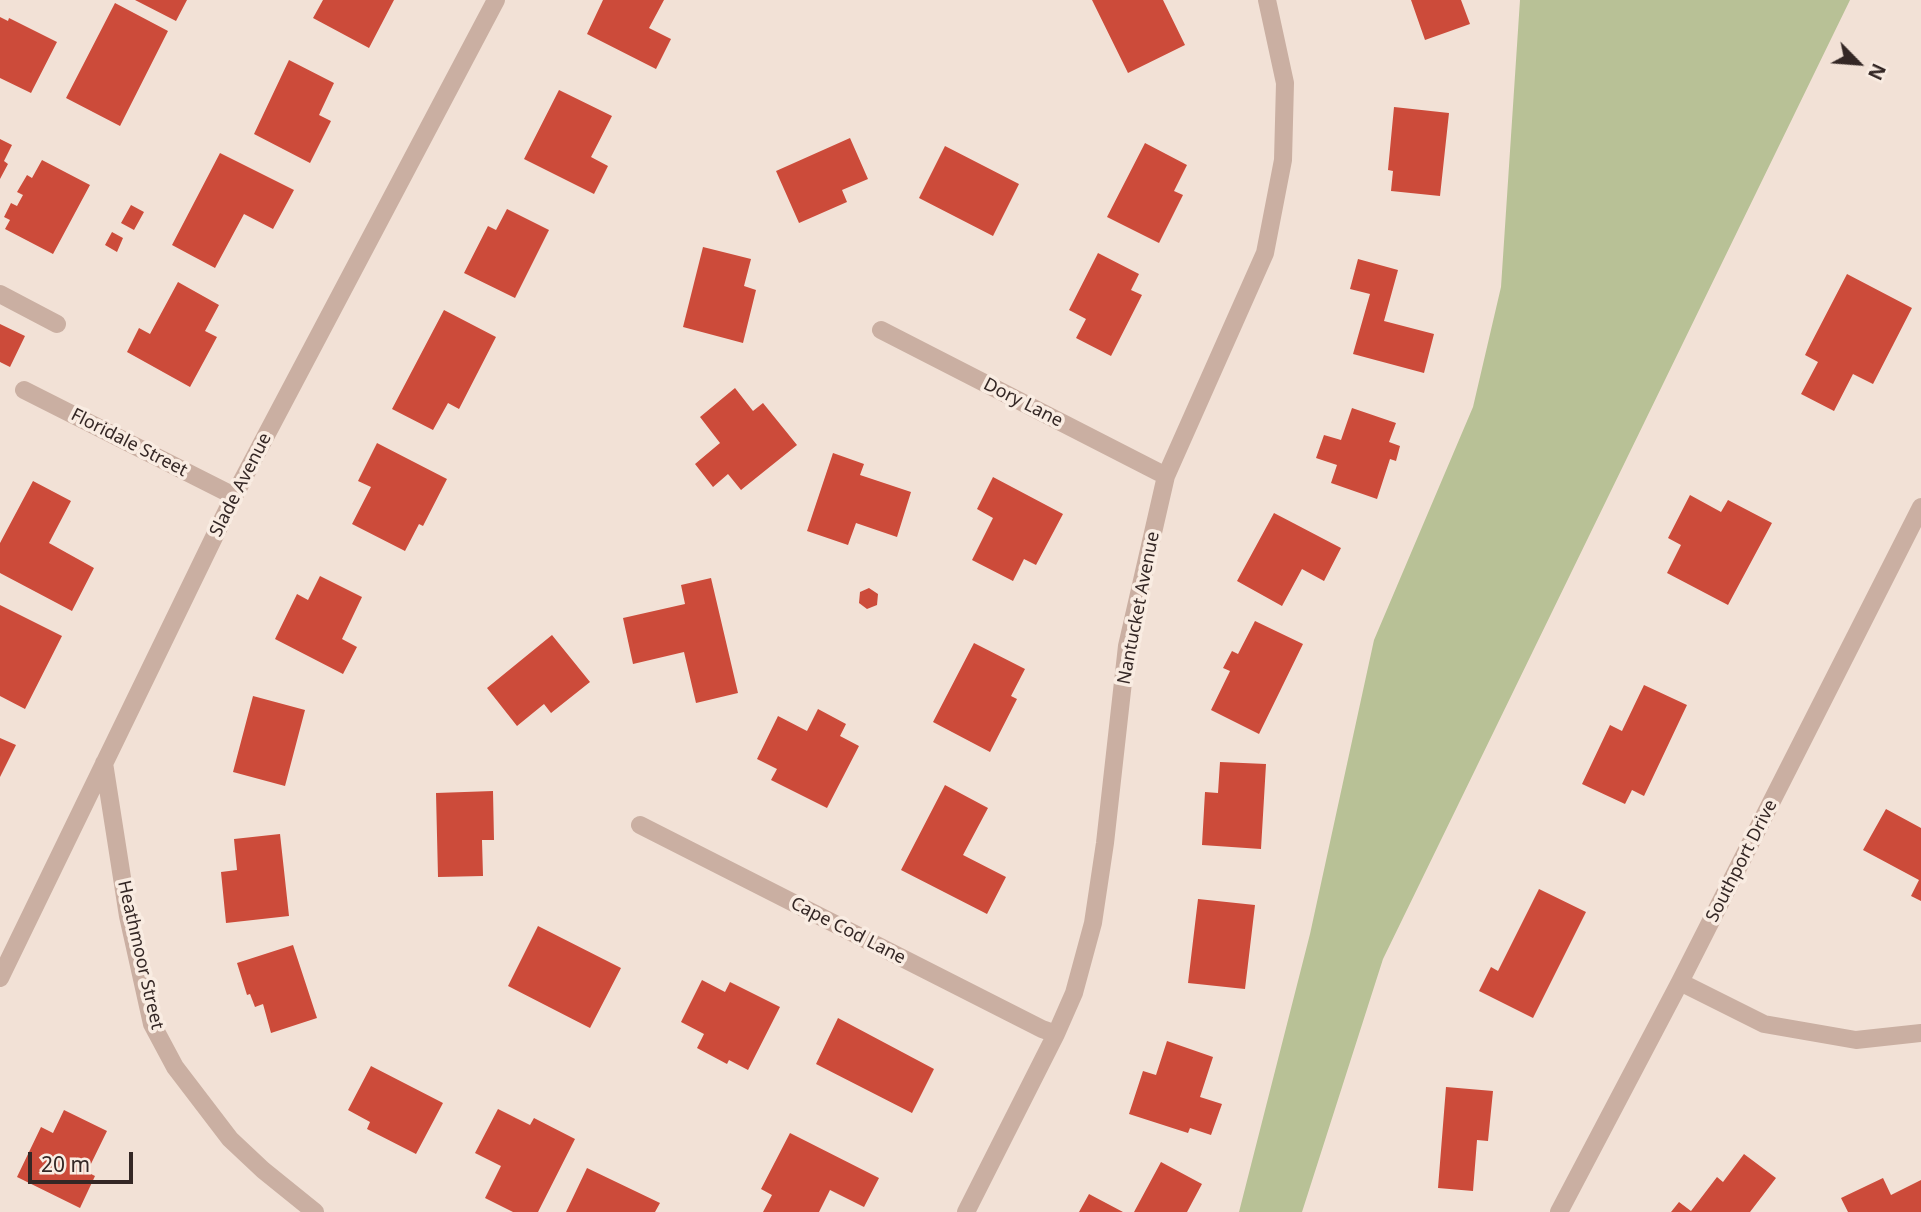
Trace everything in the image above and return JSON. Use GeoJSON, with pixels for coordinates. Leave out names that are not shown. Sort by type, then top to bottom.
{"type":"FeatureCollection","features":[{"type":"Feature","properties":{"kind":"street","name":"Slade Avenue"},"geometry":{"type":"LineString","coordinates":[[0,978],[234,496],[496,0]]}},
{"type":"Feature","properties":{"kind":"street","name":"Nantucket Avenue"},"geometry":{"type":"LineString","coordinates":[[966,1212],[1074,993],[1093,923],[1105,843],[1127,646],[1166,476],[1265,253],[1283,160],[1285,83],[1267,0]]}},
{"type":"Feature","properties":{"kind":"street"},"geometry":{"type":"LineString","coordinates":[[0,294],[57,324]]}},
{"type":"Feature","properties":{"kind":"street","name":"Dory Lane"},"geometry":{"type":"LineString","coordinates":[[881,330],[1166,476]]}},
{"type":"Feature","properties":{"kind":"street","name":"Floridale Street"},"geometry":{"type":"LineString","coordinates":[[24,390],[234,496]]}},
{"type":"Feature","properties":{"kind":"street","name":"Southport Drive"},"geometry":{"type":"LineString","coordinates":[[1559,1212],[1680,982],[1921,508]]}},
{"type":"Feature","properties":{"kind":"street","name":"Heathmoor Street"},"geometry":{"type":"LineString","coordinates":[[104,764],[128,916],[152,1024],[174,1068],[230,1139],[315,1212]]}},
{"type":"Feature","properties":{"kind":"street","name":"Cape Cod Lane"},"geometry":{"type":"LineString","coordinates":[[640,825],[1056,1034]]}},
{"type":"Feature","properties":{"kind":"street"},"geometry":{"type":"LineString","coordinates":[[1680,982],[1764,1024],[1856,1040],[1921,1033]]}},
{"type":"Feature","properties":{"kind":"green space"},"geometry":{"type":"Polygon","coordinates":[[[1520,0],[1850,0],[1383,959],[1302,1212],[1239,1212],[1310,934],[1374,640],[1473,407],[1501,287],[1520,0]]]}},
{"type":"Feature","properties":{"kind":"building"},"geometry":{"type":"Polygon","coordinates":[[[135,0],[187,0],[176,21],[135,0]]]}},
{"type":"Feature","properties":{"kind":"building"},"geometry":{"type":"Polygon","coordinates":[[[323,0],[394,0],[369,48],[313,18],[323,0]]]}},
{"type":"Feature","properties":{"kind":"building"},"geometry":{"type":"Polygon","coordinates":[[[603,0],[664,0],[649,28],[671,39],[656,69],[587,34],[603,0]]]}},
{"type":"Feature","properties":{"kind":"building"},"geometry":{"type":"Polygon","coordinates":[[[1092,0],[1163,0],[1185,45],[1128,73],[1092,0]]]}},
{"type":"Feature","properties":{"kind":"building"},"geometry":{"type":"Polygon","coordinates":[[[1411,0],[1461,0],[1470,24],[1425,40],[1411,0]]]}},
{"type":"Feature","properties":{"kind":"building"},"geometry":{"type":"Polygon","coordinates":[[[115,3],[168,31],[120,126],[66,98],[115,3]]]}},
{"type":"Feature","properties":{"kind":"building"},"geometry":{"type":"Polygon","coordinates":[[[0,17],[8,21],[9,18],[57,42],[31,93],[0,78],[0,17]]]}},
{"type":"Feature","properties":{"kind":"building"},"geometry":{"type":"Polygon","coordinates":[[[289,60],[334,83],[319,115],[331,121],[310,163],[254,134],[289,60]]]}},
{"type":"Feature","properties":{"kind":"building"},"geometry":{"type":"Polygon","coordinates":[[[559,90],[612,116],[591,157],[608,166],[594,194],[524,159],[559,90]]]}},
{"type":"Feature","properties":{"kind":"building"},"geometry":{"type":"Polygon","coordinates":[[[1394,107],[1449,113],[1440,196],[1391,191],[1393,171],[1388,170],[1394,107]]]}},
{"type":"Feature","properties":{"kind":"building"},"geometry":{"type":"Polygon","coordinates":[[[850,138],[868,179],[842,190],[847,202],[799,223],[776,171],[850,138]]]}},
{"type":"Feature","properties":{"kind":"building"},"geometry":{"type":"Polygon","coordinates":[[[0,139],[12,145],[4,161],[8,164],[0,179],[0,139]]]}},
{"type":"Feature","properties":{"kind":"building"},"geometry":{"type":"Polygon","coordinates":[[[1145,143],[1187,165],[1174,191],[1183,195],[1159,243],[1107,217],[1145,143]]]}},
{"type":"Feature","properties":{"kind":"building"},"geometry":{"type":"Polygon","coordinates":[[[945,146],[1019,184],[993,236],[919,198],[945,146]]]}},
{"type":"Feature","properties":{"kind":"building"},"geometry":{"type":"Polygon","coordinates":[[[220,153],[294,190],[273,229],[244,214],[215,268],[172,245],[220,153]]]}},
{"type":"Feature","properties":{"kind":"building"},"geometry":{"type":"Polygon","coordinates":[[[42,160],[90,185],[53,254],[5,229],[10,220],[4,217],[11,203],[17,206],[23,195],[17,192],[27,175],[32,178],[42,160]]]}},
{"type":"Feature","properties":{"kind":"building"},"geometry":{"type":"Polygon","coordinates":[[[131,205],[144,212],[134,230],[121,223],[131,205]]]}},
{"type":"Feature","properties":{"kind":"building"},"geometry":{"type":"Polygon","coordinates":[[[507,209],[549,230],[515,298],[464,273],[488,226],[496,230],[507,209]]]}},
{"type":"Feature","properties":{"kind":"building"},"geometry":{"type":"Polygon","coordinates":[[[112,232],[123,238],[117,252],[105,245],[112,232]]]}},
{"type":"Feature","properties":{"kind":"building"},"geometry":{"type":"Polygon","coordinates":[[[703,247],[751,259],[744,286],[756,290],[743,343],[683,327],[703,247]]]}},
{"type":"Feature","properties":{"kind":"building"},"geometry":{"type":"Polygon","coordinates":[[[1098,253],[1139,274],[1131,290],[1142,295],[1111,356],[1076,338],[1086,319],[1069,310],[1098,253]]]}},
{"type":"Feature","properties":{"kind":"building"},"geometry":{"type":"Polygon","coordinates":[[[1358,259],[1398,270],[1384,321],[1434,334],[1424,373],[1353,354],[1370,294],[1350,289],[1358,259]]]}},
{"type":"Feature","properties":{"kind":"building"},"geometry":{"type":"Polygon","coordinates":[[[1847,274],[1912,308],[1873,384],[1853,374],[1834,411],[1801,394],[1818,362],[1805,355],[1847,274]]]}},
{"type":"Feature","properties":{"kind":"building"},"geometry":{"type":"Polygon","coordinates":[[[178,282],[219,305],[205,331],[217,337],[190,387],[127,352],[139,328],[150,334],[178,282]]]}},
{"type":"Feature","properties":{"kind":"building"},"geometry":{"type":"Polygon","coordinates":[[[444,310],[496,337],[459,409],[448,403],[433,430],[392,409],[444,310]]]}},
{"type":"Feature","properties":{"kind":"building"},"geometry":{"type":"Polygon","coordinates":[[[0,324],[25,336],[10,367],[0,362],[0,324]]]}},
{"type":"Feature","properties":{"kind":"building"},"geometry":{"type":"Polygon","coordinates":[[[735,388],[753,411],[763,403],[797,445],[741,490],[728,474],[713,487],[695,464],[720,443],[700,417],[735,388]]]}},
{"type":"Feature","properties":{"kind":"building"},"geometry":{"type":"Polygon","coordinates":[[[1352,408],[1396,423],[1389,442],[1400,446],[1396,461],[1390,459],[1377,499],[1331,483],[1337,465],[1316,458],[1324,435],[1341,440],[1352,408]]]}},
{"type":"Feature","properties":{"kind":"building"},"geometry":{"type":"Polygon","coordinates":[[[377,443],[447,479],[423,526],[419,524],[405,551],[352,524],[371,487],[358,481],[377,443]]]}},
{"type":"Feature","properties":{"kind":"building"},"geometry":{"type":"Polygon","coordinates":[[[833,453],[864,464],[860,475],[911,492],[897,537],[856,523],[848,545],[807,531],[833,453]]]}},
{"type":"Feature","properties":{"kind":"building"},"geometry":{"type":"Polygon","coordinates":[[[993,477],[1063,514],[1036,565],[1024,559],[1013,581],[972,560],[993,518],[977,509],[993,477]]]}},
{"type":"Feature","properties":{"kind":"building"},"geometry":{"type":"Polygon","coordinates":[[[33,481],[71,501],[49,543],[94,568],[72,611],[0,573],[0,543],[33,481]]]}},
{"type":"Feature","properties":{"kind":"building"},"geometry":{"type":"Polygon","coordinates":[[[1690,495],[1721,512],[1728,500],[1772,523],[1728,605],[1667,573],[1681,545],[1668,538],[1690,495]]]}},
{"type":"Feature","properties":{"kind":"building"},"geometry":{"type":"Polygon","coordinates":[[[1274,513],[1341,548],[1324,581],[1302,569],[1282,606],[1237,581],[1274,513]]]}},
{"type":"Feature","properties":{"kind":"building"},"geometry":{"type":"Polygon","coordinates":[[[320,576],[362,597],[342,639],[357,647],[343,674],[275,639],[297,594],[308,600],[320,576]]]}},
{"type":"Feature","properties":{"kind":"building"},"geometry":{"type":"Polygon","coordinates":[[[711,578],[738,693],[696,703],[684,652],[633,664],[623,618],[685,604],[681,585],[711,578]]]}},
{"type":"Feature","properties":{"kind":"building"},"geometry":{"type":"Polygon","coordinates":[[[869,588],[878,594],[877,605],[867,609],[859,603],[860,592],[869,588]]]}},
{"type":"Feature","properties":{"kind":"building"},"geometry":{"type":"Polygon","coordinates":[[[0,605],[62,636],[25,709],[0,696],[0,605]]]}},
{"type":"Feature","properties":{"kind":"building"},"geometry":{"type":"Polygon","coordinates":[[[1255,621],[1303,644],[1259,734],[1211,710],[1230,671],[1223,668],[1232,651],[1238,654],[1255,621]]]}},
{"type":"Feature","properties":{"kind":"building"},"geometry":{"type":"Polygon","coordinates":[[[552,635],[590,682],[551,713],[544,704],[517,726],[487,688],[552,635]]]}},
{"type":"Feature","properties":{"kind":"building"},"geometry":{"type":"Polygon","coordinates":[[[974,643],[1025,669],[1011,696],[1017,699],[990,752],[933,722],[974,643]]]}},
{"type":"Feature","properties":{"kind":"building"},"geometry":{"type":"Polygon","coordinates":[[[1644,685],[1687,705],[1644,796],[1632,790],[1625,804],[1582,784],[1610,725],[1622,731],[1644,685]]]}},
{"type":"Feature","properties":{"kind":"building"},"geometry":{"type":"Polygon","coordinates":[[[253,696],[305,710],[285,786],[233,772],[253,696]]]}},
{"type":"Feature","properties":{"kind":"building"},"geometry":{"type":"Polygon","coordinates":[[[818,709],[846,724],[840,736],[859,746],[827,808],[771,780],[777,769],[757,759],[778,716],[807,731],[818,709]]]}},
{"type":"Feature","properties":{"kind":"building"},"geometry":{"type":"Polygon","coordinates":[[[0,738],[16,745],[0,777],[0,738]]]}},
{"type":"Feature","properties":{"kind":"building"},"geometry":{"type":"Polygon","coordinates":[[[1220,762],[1266,764],[1261,849],[1202,845],[1205,792],[1218,793],[1220,762]]]}},
{"type":"Feature","properties":{"kind":"building"},"geometry":{"type":"Polygon","coordinates":[[[945,785],[988,808],[963,855],[1006,877],[987,914],[901,870],[945,785]]]}},
{"type":"Feature","properties":{"kind":"building"},"geometry":{"type":"Polygon","coordinates":[[[493,791],[494,840],[482,840],[483,876],[438,877],[436,793],[493,791]]]}},
{"type":"Feature","properties":{"kind":"building"},"geometry":{"type":"Polygon","coordinates":[[[1886,809],[1921,828],[1921,901],[1911,896],[1919,880],[1863,850],[1886,809]]]}},
{"type":"Feature","properties":{"kind":"building"},"geometry":{"type":"Polygon","coordinates":[[[280,834],[289,916],[226,923],[221,872],[237,870],[234,839],[280,834]]]}},
{"type":"Feature","properties":{"kind":"building"},"geometry":{"type":"Polygon","coordinates":[[[1539,889],[1586,912],[1533,1018],[1479,991],[1491,967],[1498,971],[1539,889]]]}},
{"type":"Feature","properties":{"kind":"building"},"geometry":{"type":"Polygon","coordinates":[[[1198,899],[1255,905],[1245,989],[1188,983],[1198,899]]]}},
{"type":"Feature","properties":{"kind":"building"},"geometry":{"type":"Polygon","coordinates":[[[538,926],[621,968],[590,1028],[508,986],[538,926]]]}},
{"type":"Feature","properties":{"kind":"building"},"geometry":{"type":"Polygon","coordinates":[[[293,945],[317,1018],[271,1033],[263,1004],[255,1007],[250,994],[247,995],[237,963],[293,945]]]}},
{"type":"Feature","properties":{"kind":"building"},"geometry":{"type":"Polygon","coordinates":[[[702,980],[725,992],[730,982],[780,1007],[748,1070],[729,1060],[727,1064],[697,1048],[704,1034],[681,1022],[702,980]]]}},
{"type":"Feature","properties":{"kind":"building"},"geometry":{"type":"Polygon","coordinates":[[[838,1018],[934,1069],[912,1113],[816,1064],[838,1018]]]}},
{"type":"Feature","properties":{"kind":"building"},"geometry":{"type":"Polygon","coordinates":[[[1167,1041],[1213,1057],[1200,1097],[1222,1104],[1211,1135],[1190,1128],[1188,1133],[1129,1114],[1143,1071],[1156,1075],[1167,1041]]]}},
{"type":"Feature","properties":{"kind":"building"},"geometry":{"type":"Polygon","coordinates":[[[371,1066],[443,1103],[416,1154],[367,1129],[370,1122],[348,1110],[371,1066]]]}},
{"type":"Feature","properties":{"kind":"building"},"geometry":{"type":"Polygon","coordinates":[[[1446,1087],[1493,1091],[1488,1141],[1477,1140],[1473,1191],[1438,1188],[1446,1087]]]}},
{"type":"Feature","properties":{"kind":"building"},"geometry":{"type":"Polygon","coordinates":[[[498,1109],[530,1125],[534,1118],[575,1139],[538,1212],[513,1212],[485,1198],[501,1166],[475,1153],[498,1109]]]}},
{"type":"Feature","properties":{"kind":"building"},"geometry":{"type":"Polygon","coordinates":[[[64,1110],[107,1131],[87,1172],[95,1176],[80,1208],[17,1177],[41,1127],[53,1133],[64,1110]]]}},
{"type":"Feature","properties":{"kind":"building"},"geometry":{"type":"Polygon","coordinates":[[[790,1133],[879,1178],[864,1207],[830,1190],[819,1212],[763,1212],[772,1195],[761,1189],[790,1133]]]}},
{"type":"Feature","properties":{"kind":"building"},"geometry":{"type":"Polygon","coordinates":[[[1744,1154],[1776,1178],[1750,1212],[1671,1212],[1679,1202],[1691,1211],[1717,1177],[1723,1182],[1744,1154]]]}},
{"type":"Feature","properties":{"kind":"building"},"geometry":{"type":"Polygon","coordinates":[[[1161,1162],[1202,1184],[1187,1212],[1134,1212],[1161,1162]]]}},
{"type":"Feature","properties":{"kind":"building"},"geometry":{"type":"Polygon","coordinates":[[[587,1168],[660,1203],[655,1212],[566,1212],[587,1168]]]}},
{"type":"Feature","properties":{"kind":"building"},"geometry":{"type":"Polygon","coordinates":[[[1883,1178],[1891,1195],[1921,1180],[1921,1212],[1848,1212],[1841,1198],[1883,1178]]]}},
{"type":"Feature","properties":{"kind":"building"},"geometry":{"type":"Polygon","coordinates":[[[1089,1194],[1123,1212],[1079,1212],[1089,1194]]]}}]}
